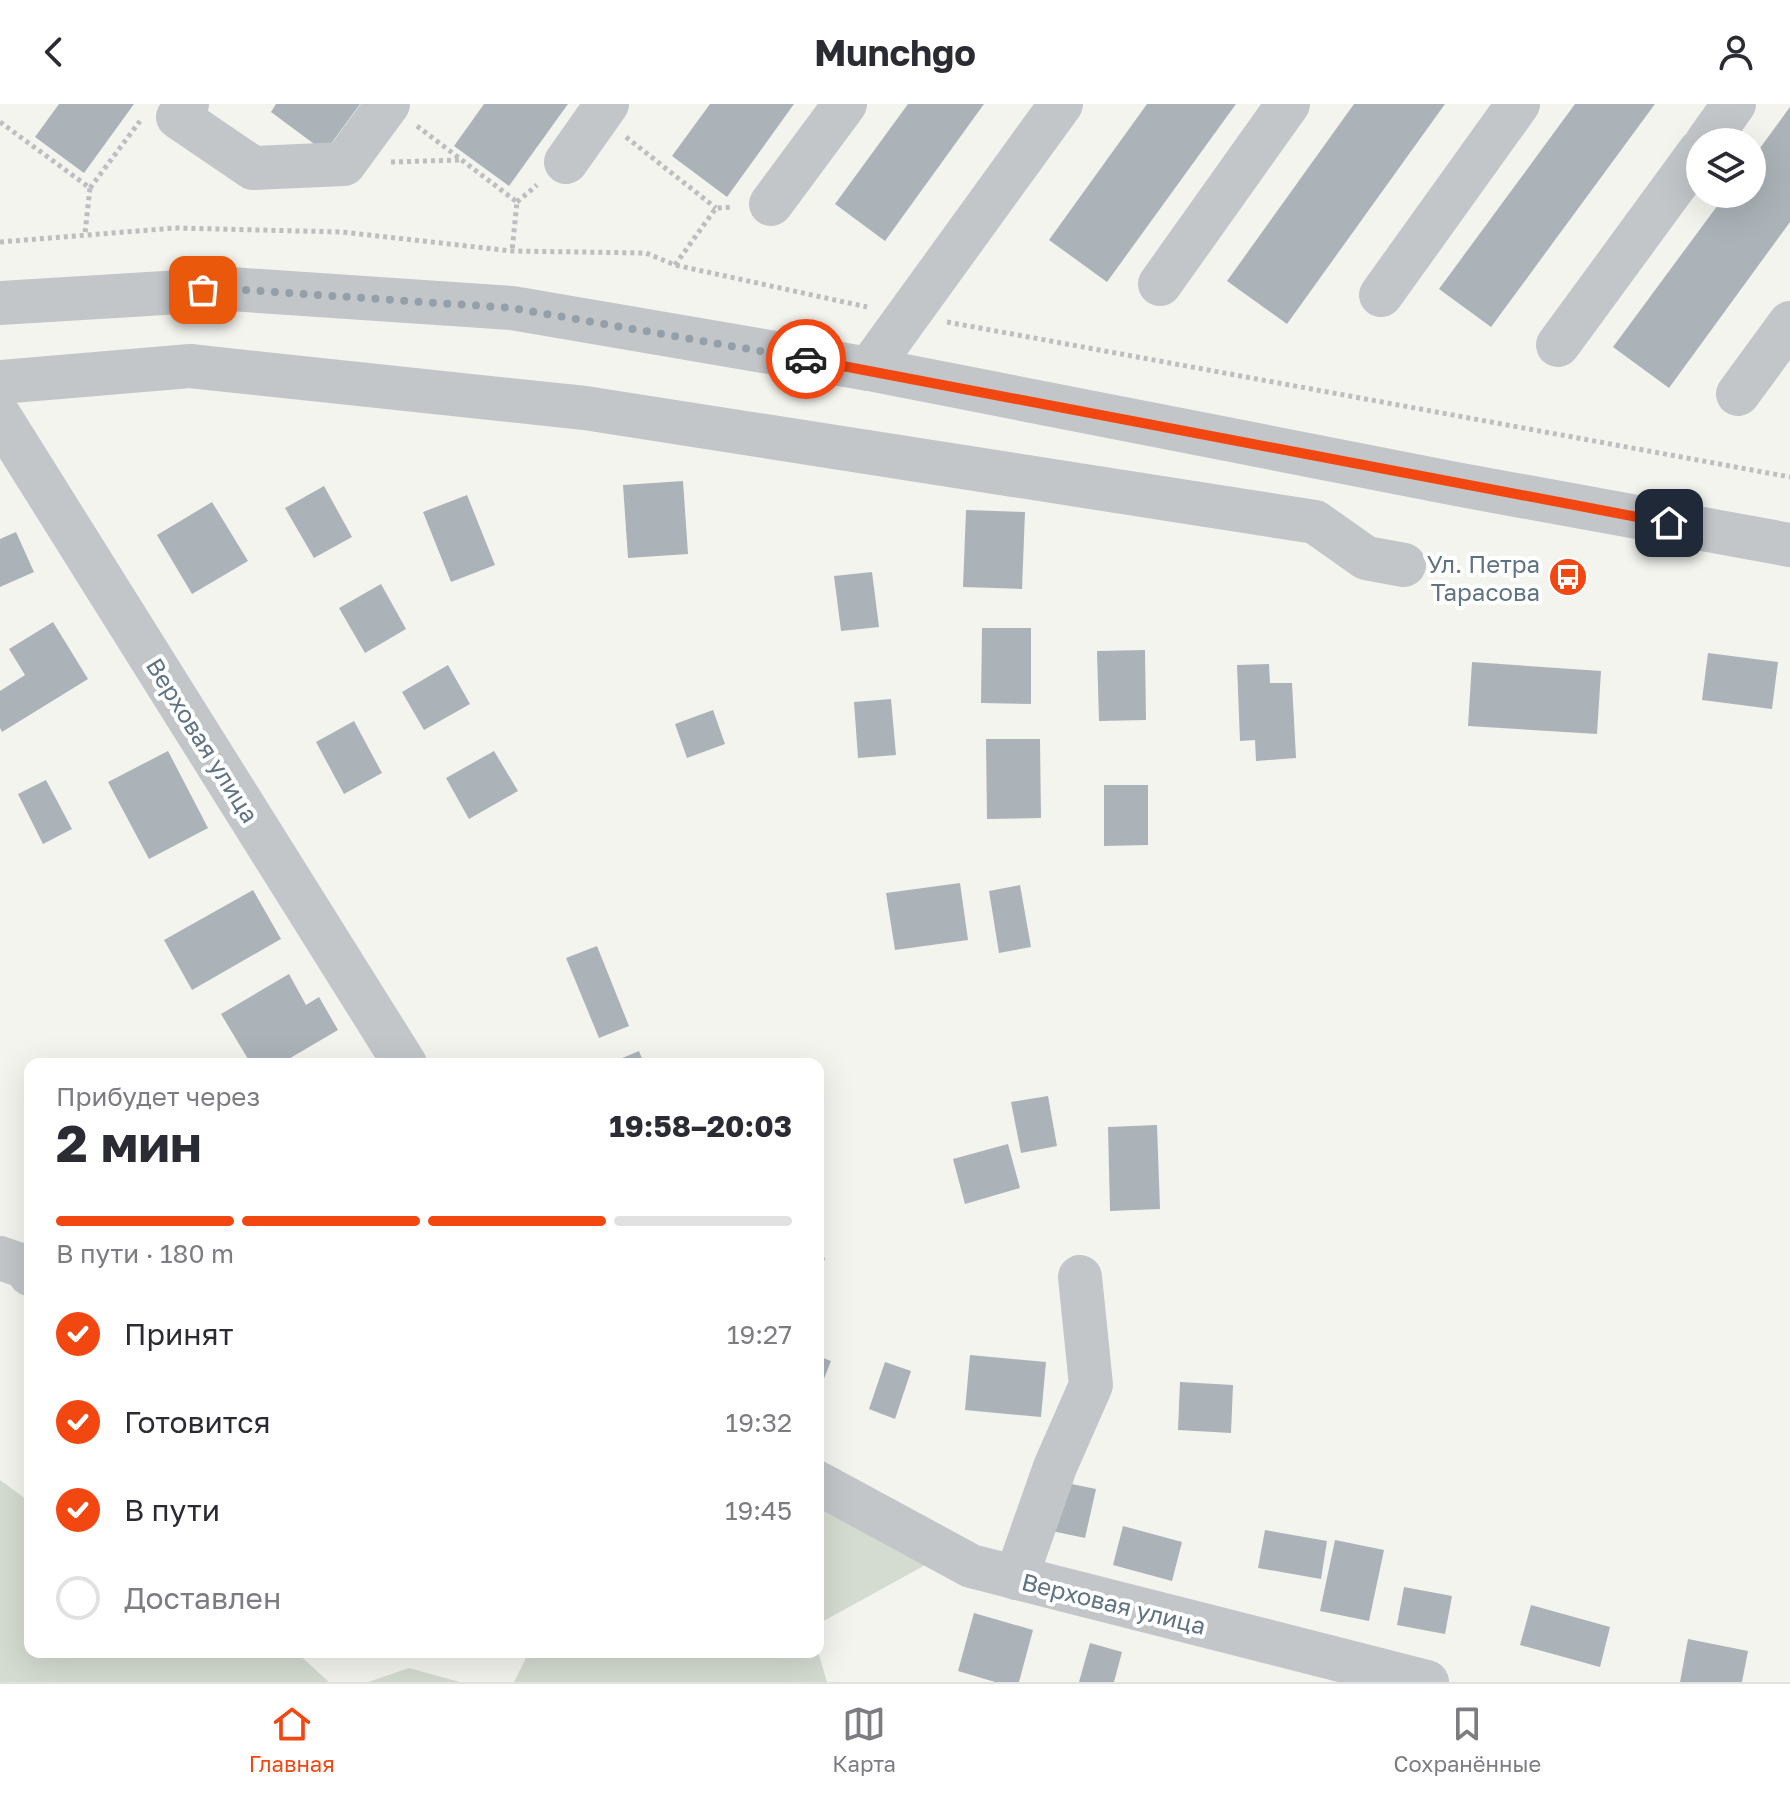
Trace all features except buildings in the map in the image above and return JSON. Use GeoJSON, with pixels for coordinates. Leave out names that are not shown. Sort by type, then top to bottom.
{"type":"FeatureCollection","features":[{"type":"Feature","properties":{"kind":"street"},"geometry":{"type":"LineString","coordinates":[[187,104],[178,117],[253,168],[344,164],[388,104]]}},
{"type":"Feature","properties":{"kind":"street"},"geometry":{"type":"LineString","coordinates":[[771,204],[845,104]]}},
{"type":"Feature","properties":{"kind":"street"},"geometry":{"type":"LineString","coordinates":[[869,369],[1061,104]]}},
{"type":"Feature","properties":{"kind":"street"},"geometry":{"type":"LineString","coordinates":[[1160,284],[1288,104]]}},
{"type":"Feature","properties":{"kind":"street"},"geometry":{"type":"LineString","coordinates":[[1381,295],[1518,104]]}},
{"type":"Feature","properties":{"kind":"street"},"geometry":{"type":"LineString","coordinates":[[1717,128],[1734,104]]}},
{"type":"Feature","properties":{"kind":"street"},"geometry":{"type":"LineString","coordinates":[[566,162],[603,110]]}},
{"type":"Feature","properties":{"kind":"street"},"geometry":{"type":"LineString","coordinates":[[1558,345],[1686,170]]}},
{"type":"Feature","properties":{"kind":"street"},"geometry":{"type":"LineString","coordinates":[[0,303],[230,289],[496,307],[869,369],[1456,484],[1790,545]]}},
{"type":"Feature","properties":{"kind":"street"},"geometry":{"type":"LineString","coordinates":[[1738,394],[1790,323]]}},
{"type":"Feature","properties":{"kind":"street"},"geometry":{"type":"LineString","coordinates":[[0,382],[190,366],[585,408],[1315,522],[1366,558],[1404,565]]}},
{"type":"Feature","properties":{"kind":"street","name":"Верховая улица"},"geometry":{"type":"LineString","coordinates":[[0,417],[401,1058]]}},
{"type":"Feature","properties":{"kind":"street"},"geometry":{"type":"LineString","coordinates":[[0,1258],[24,1266]]}},
{"type":"Feature","properties":{"kind":"street"},"geometry":{"type":"LineString","coordinates":[[1016,1578],[1055,1467],[1091,1385],[1080,1277]]}},
{"type":"Feature","properties":{"kind":"street","name":"Верховая улица"},"geometry":{"type":"LineString","coordinates":[[824,1486],[971,1566],[1427,1682]]}},
{"type":"Feature","properties":{"kind":"path"},"geometry":{"type":"LineString","coordinates":[[388,104],[517,202],[512,251]]}},
{"type":"Feature","properties":{"kind":"path"},"geometry":{"type":"LineString","coordinates":[[603,110],[716,208],[771,204]]}},
{"type":"Feature","properties":{"kind":"path"},"geometry":{"type":"LineString","coordinates":[[85,233],[90,188],[143,116]]}},
{"type":"Feature","properties":{"kind":"path"},"geometry":{"type":"LineString","coordinates":[[0,122],[90,188]]}},
{"type":"Feature","properties":{"kind":"path"},"geometry":{"type":"LineString","coordinates":[[344,164],[462,160]]}},
{"type":"Feature","properties":{"kind":"path"},"geometry":{"type":"LineString","coordinates":[[675,265],[716,208]]}},
{"type":"Feature","properties":{"kind":"path"},"geometry":{"type":"LineString","coordinates":[[0,242],[175,228],[342,232],[512,251],[646,253],[675,265],[909,315],[1790,477]]}},
{"type":"Feature","properties":{"kind":"shaded area"},"geometry":{"type":"Polygon","coordinates":[[[0,1480],[24,1498],[24,1658],[303,1658],[329,1682],[0,1682],[0,1480]]]}},
{"type":"Feature","properties":{"kind":"shaded area"},"geometry":{"type":"Polygon","coordinates":[[[824,1507],[929,1563],[824,1621],[824,1507]]]}},
{"type":"Feature","properties":{"kind":"shaded area"},"geometry":{"type":"Polygon","coordinates":[[[526,1658],[820,1658],[827,1682],[514,1682],[526,1658]]]}},
{"type":"Feature","properties":{"kind":"shaded area"},"geometry":{"type":"Polygon","coordinates":[[[409,1668],[460,1682],[368,1682],[409,1668]]]}},
{"type":"Feature","properties":{"kind":"way so far"},"geometry":{"type":"LineString","coordinates":[[203,290],[230,289],[512,308],[806,359]]}},
{"type":"Feature","properties":{"kind":"place","name":"Ул. Петра Тарасова"},"geometry":{"type":"Point","coordinates":[1568,577]}},
{"type":"Feature","properties":{"kind":"route"},"geometry":{"type":"LineString","coordinates":[[806,359],[1669,523]]}}]}
